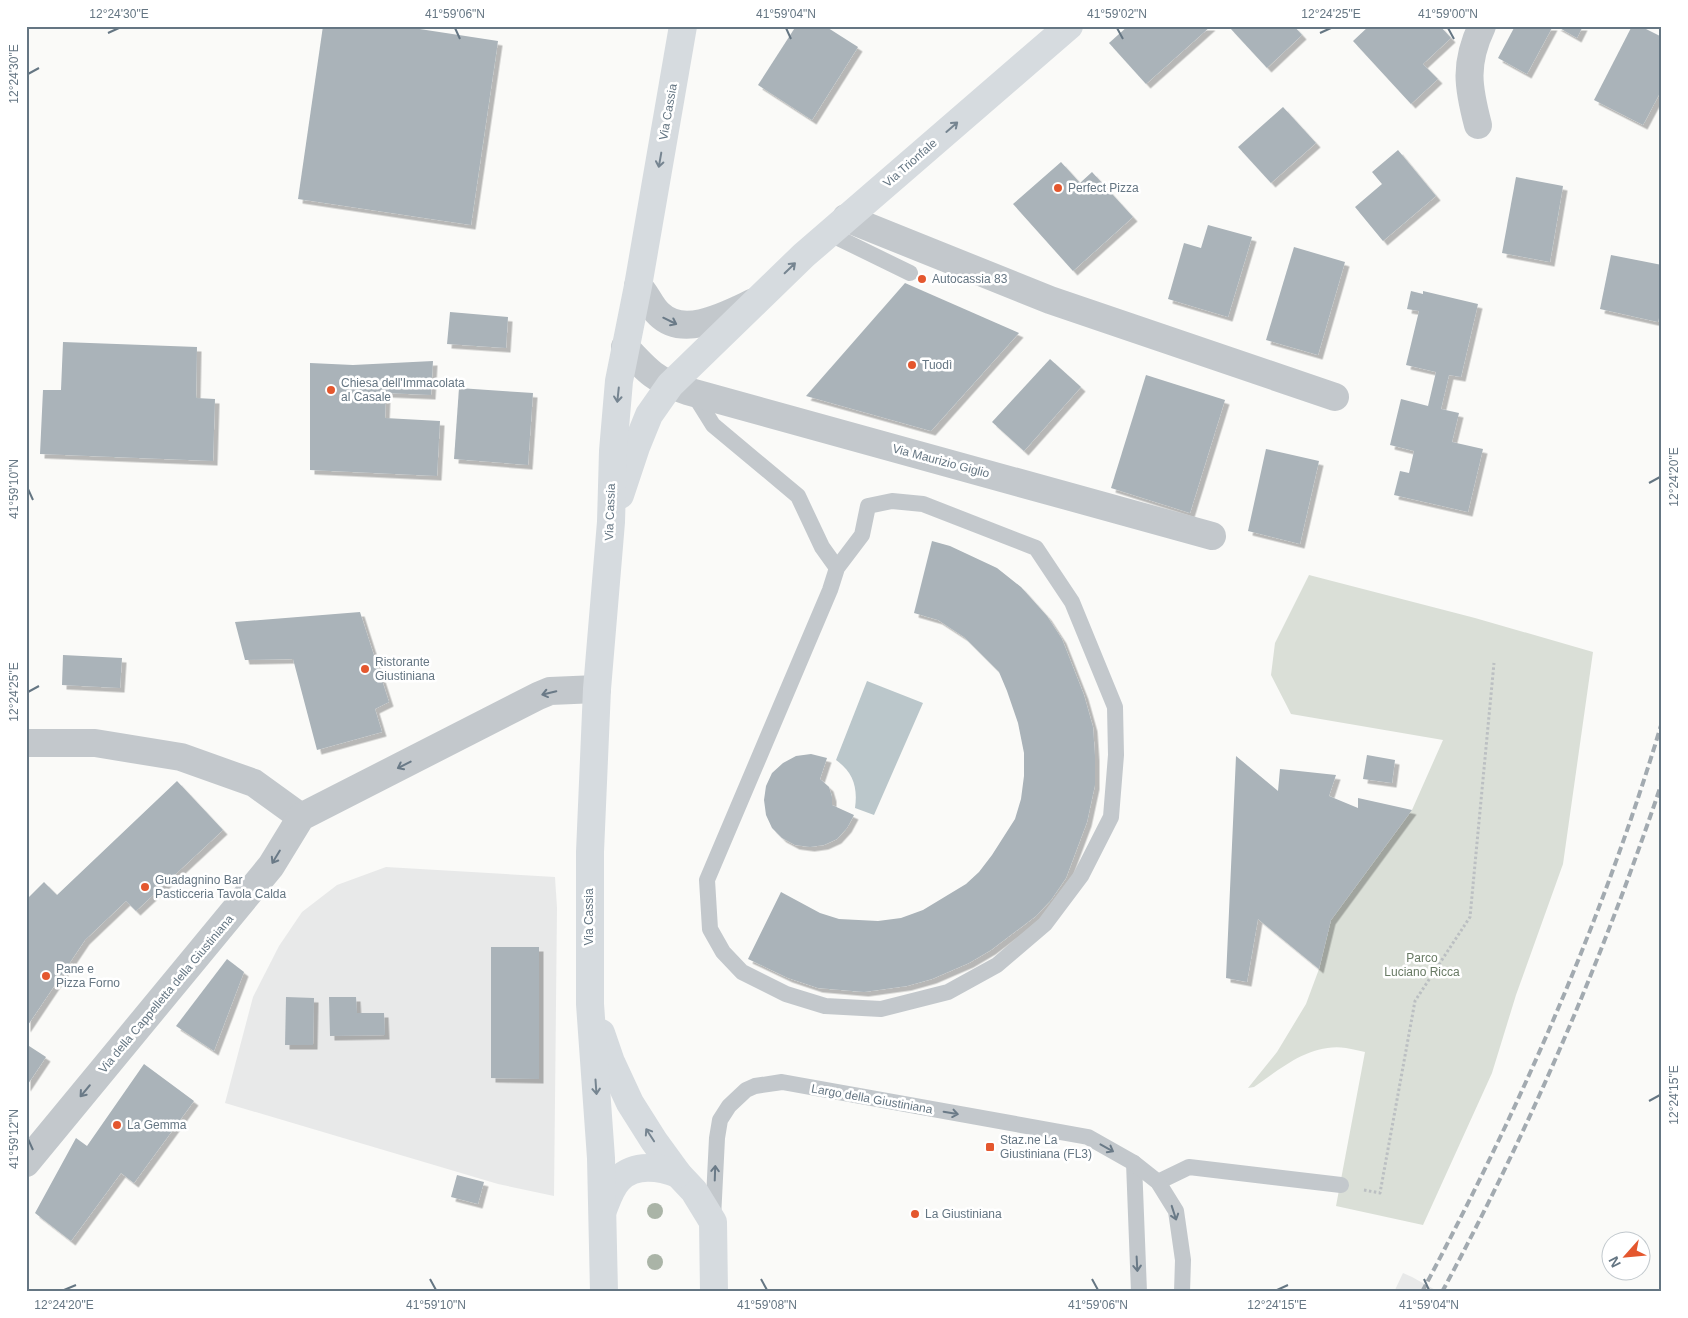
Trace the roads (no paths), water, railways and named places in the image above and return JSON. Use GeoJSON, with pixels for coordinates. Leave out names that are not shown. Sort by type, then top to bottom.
{"type":"FeatureCollection","features":[{"type":"Feature","properties":{"kind":"main road","name":"Via Cassia"},"geometry":{"type":"LineString","coordinates":[[604,1292],[601,1158],[590,1004],[590,852],[598,689],[611,522],[615,418],[625,347],[638,286],[683,26]]}},
{"type":"Feature","properties":{"kind":"main road","name":"Via Trionfale"},"geometry":{"type":"LineString","coordinates":[[611,522],[642,432],[655,405],[682,389],[754,302],[837,226],[1069,26]]}},
{"type":"Feature","properties":{"kind":"main road","name":"Via Cassia"},"geometry":{"type":"LineString","coordinates":[[590,1004],[611,1062],[630,1103],[654,1141],[678,1174],[694,1191],[713,1222]]}},
{"type":"Feature","properties":{"kind":"main road","name":"Via Cassia"},"geometry":{"type":"LineString","coordinates":[[603,1210],[614,1185],[620,1178],[630,1172],[642,1168],[660,1168],[678,1174]]}},
{"type":"Feature","properties":{"kind":"main road"},"geometry":{"type":"LineString","coordinates":[[713,1222],[714,1292]]}},
{"type":"Feature","properties":{"kind":"street"},"geometry":{"type":"LineString","coordinates":[[1478,125],[1471,98],[1469,76],[1473,45],[1482,26]]}},
{"type":"Feature","properties":{"kind":"street"},"geometry":{"type":"LineString","coordinates":[[837,226],[1335,397]]}},
{"type":"Feature","properties":{"kind":"street","name":"Via Trionfale"},"geometry":{"type":"LineString","coordinates":[[638,286],[645,292],[658,314],[670,322],[682,325],[710,320],[754,302]]}},
{"type":"Feature","properties":{"kind":"street","name":"Via Maurizio Giglio"},"geometry":{"type":"LineString","coordinates":[[625,347],[658,379],[682,389],[1212,536]]}},
{"type":"Feature","properties":{"kind":"street"},"geometry":{"type":"LineString","coordinates":[[26,743],[95,742],[181,757],[254,783],[301,817],[538,696],[550,691],[598,689]]}},
{"type":"Feature","properties":{"kind":"street","name":"Via della Cappelletta della Giustiniana"},"geometry":{"type":"LineString","coordinates":[[26,1163],[271,866],[301,817]]}},
{"type":"Feature","properties":{"kind":"lane"},"geometry":{"type":"LineString","coordinates":[[837,226],[910,273]]}},
{"type":"Feature","properties":{"kind":"lane"},"geometry":{"type":"LineString","coordinates":[[682,389],[713,425],[798,496],[822,547],[837,568]]}},
{"type":"Feature","properties":{"kind":"lane"},"geometry":{"type":"LineString","coordinates":[[892,501],[924,504],[1036,548],[1072,602],[1115,707],[1116,755],[1111,817],[1081,876],[1046,924],[996,965],[948,992],[881,1009],[825,1006],[786,994],[742,972],[723,952],[710,929],[707,880],[830,590],[837,568],[862,535],[868,506],[892,501]]}},
{"type":"Feature","properties":{"kind":"lane","name":"Largo della Giustiniana"},"geometry":{"type":"LineString","coordinates":[[713,1222],[716,1138],[720,1120],[729,1106],[746,1090],[755,1086],[782,1082],[1088,1137],[1134,1163],[1158,1182],[1176,1211],[1183,1260],[1182,1292]]}},
{"type":"Feature","properties":{"kind":"lane"},"geometry":{"type":"LineString","coordinates":[[1134,1163],[1139,1292]]}},
{"type":"Feature","properties":{"kind":"lane"},"geometry":{"type":"LineString","coordinates":[[1158,1182],[1189,1167],[1341,1185]]}},
{"type":"Feature","properties":{"kind":"railway"},"geometry":{"type":"LineString","coordinates":[[1422,1292],[1492,1154],[1556,1013],[1613,869],[1639,796],[1662,722]]}},
{"type":"Feature","properties":{"kind":"railway"},"geometry":{"type":"LineString","coordinates":[[1442,1292],[1505,1168],[1563,1042],[1615,913],[1662,782]]}},
{"type":"Feature","properties":{"kind":"place","name":"Perfect Pizza"},"geometry":{"type":"Point","coordinates":[1058,188]}},
{"type":"Feature","properties":{"kind":"place","name":"Autocassia 83"},"geometry":{"type":"Point","coordinates":[922,279]}},
{"type":"Feature","properties":{"kind":"place","name":"Tuodì"},"geometry":{"type":"Point","coordinates":[912,365]}},
{"type":"Feature","properties":{"kind":"place","name":"Chiesa dell'Immacolata al Casale"},"geometry":{"type":"Point","coordinates":[331,390]}},
{"type":"Feature","properties":{"kind":"place","name":"Ristorante Giustiniana"},"geometry":{"type":"Point","coordinates":[365,669]}},
{"type":"Feature","properties":{"kind":"place","name":"Guadagnino Bar Pasticceria Tavola Calda"},"geometry":{"type":"Point","coordinates":[145,887]}},
{"type":"Feature","properties":{"kind":"place","name":"Pane e Pizza Forno"},"geometry":{"type":"Point","coordinates":[46,976]}},
{"type":"Feature","properties":{"kind":"place","name":"La Gemma"},"geometry":{"type":"Point","coordinates":[117,1125]}},
{"type":"Feature","properties":{"kind":"place","name":"Staz.ne La Giustiniana (FL3)"},"geometry":{"type":"Point","coordinates":[990,1147]}},
{"type":"Feature","properties":{"kind":"place","name":"La Giustiniana"},"geometry":{"type":"Point","coordinates":[915,1214]}},
{"type":"Feature","properties":{"kind":"park label","name":"Parco Luciano Ricca"},"geometry":{"type":"Point","coordinates":[1422,965]}}]}
